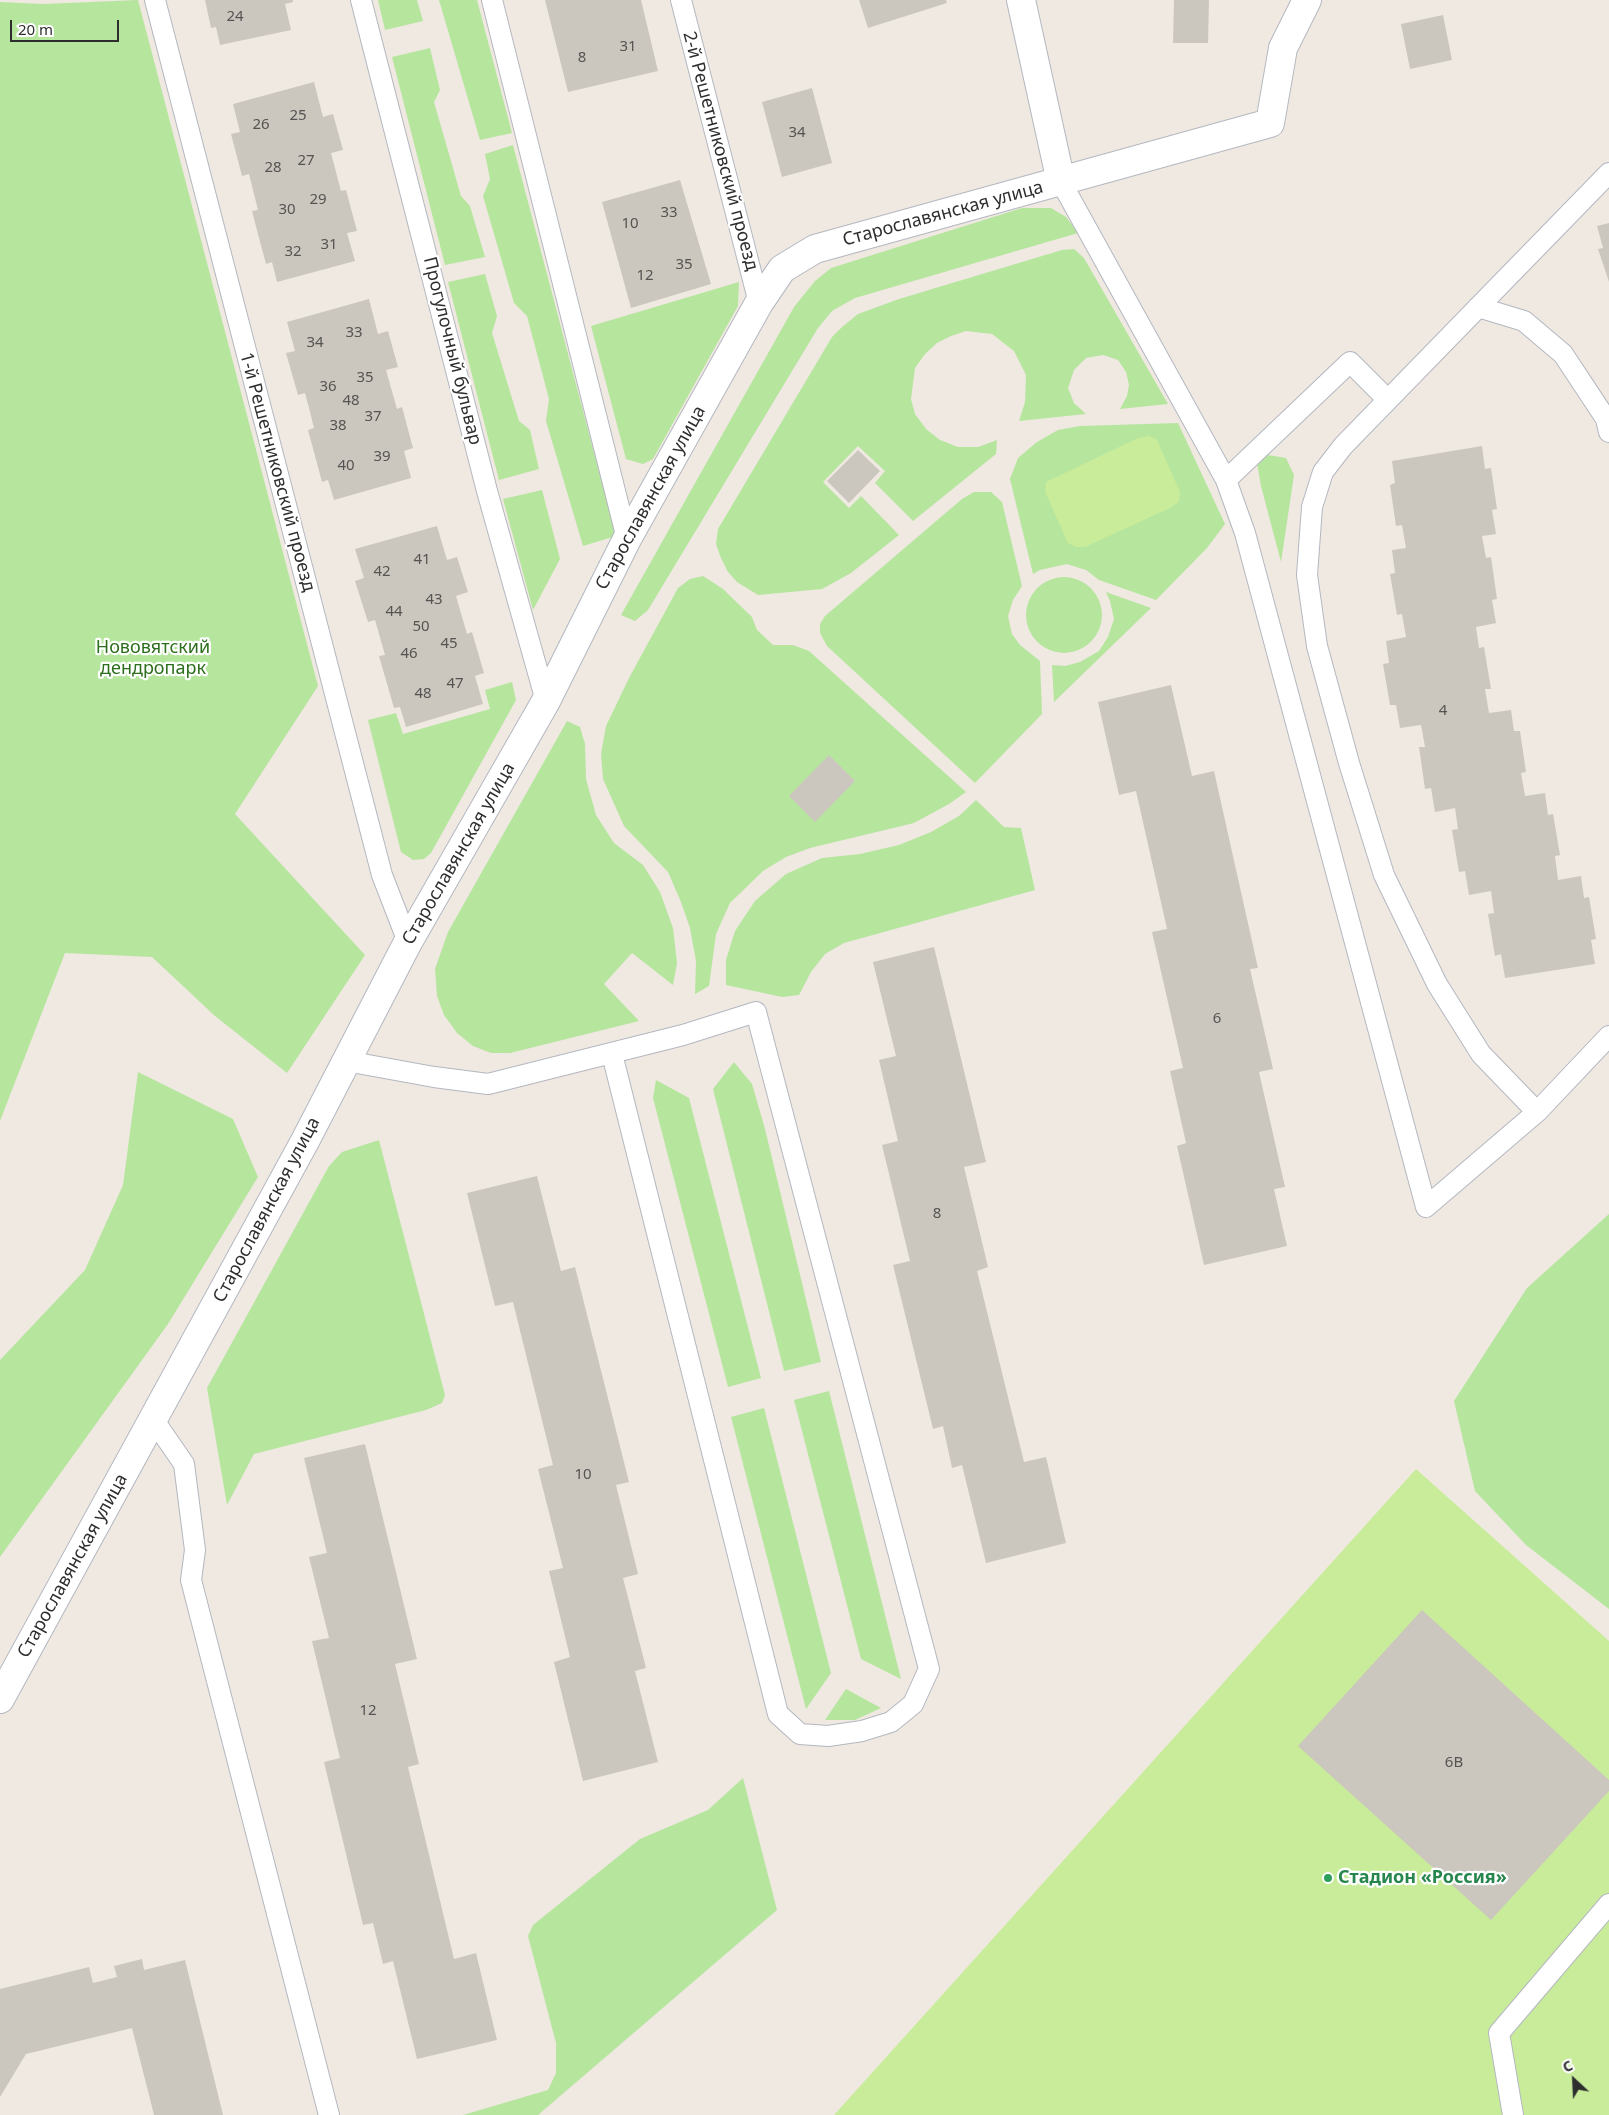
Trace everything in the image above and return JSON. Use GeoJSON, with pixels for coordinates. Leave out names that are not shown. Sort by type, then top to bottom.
{"type":"FeatureCollection","features":[{"type":"Feature","properties":{"kind":"street"},"geometry":{"type":"LineString","coordinates":[[1021,0],[1061,182]]}},
{"type":"Feature","properties":{"kind":"street","name":"Старославянская улица"},"geometry":{"type":"LineString","coordinates":[[0,1700],[346,1061],[408,942],[546,701],[627,539],[759,303],[782,269],[815,249],[1270,123],[1283,48],[1307,0]]}},
{"type":"Feature","properties":{"kind":"lane","name":"1-й Решетниковский проезд"},"geometry":{"type":"LineString","coordinates":[[155,0],[382,875],[408,942]]}},
{"type":"Feature","properties":{"kind":"lane","name":"Прогулочный бульвар"},"geometry":{"type":"LineString","coordinates":[[361,0],[487,491],[546,701]]}},
{"type":"Feature","properties":{"kind":"lane"},"geometry":{"type":"LineString","coordinates":[[492,0],[627,539]]}},
{"type":"Feature","properties":{"kind":"lane","name":"2-й Решетниковский проезд"},"geometry":{"type":"LineString","coordinates":[[681,0],[759,303]]}},
{"type":"Feature","properties":{"kind":"lane"},"geometry":{"type":"LineString","coordinates":[[1537,1112],[1481,1054],[1437,984],[1384,875],[1349,763],[1317,646],[1307,575],[1312,507],[1323,472],[1343,446],[1609,174]]}},
{"type":"Feature","properties":{"kind":"lane"},"geometry":{"type":"LineString","coordinates":[[1061,182],[1226,480],[1245,533],[1426,1207],[1537,1112],[1609,1036]]}},
{"type":"Feature","properties":{"kind":"lane"},"geometry":{"type":"LineString","coordinates":[[1478,308],[1524,321],[1563,354],[1606,419],[1609,432]]}},
{"type":"Feature","properties":{"kind":"lane"},"geometry":{"type":"LineString","coordinates":[[1226,480],[1350,362],[1388,400]]}},
{"type":"Feature","properties":{"kind":"lane"},"geometry":{"type":"LineString","coordinates":[[346,1061],[434,1077],[488,1084],[683,1036],[756,1012],[929,1669],[913,1704],[891,1722],[862,1731],[828,1736],[800,1734],[778,1714],[612,1054]]}},
{"type":"Feature","properties":{"kind":"lane"},"geometry":{"type":"LineString","coordinates":[[153,1419],[184,1464],[194,1550],[191,1580],[329,2115]]}},
{"type":"Feature","properties":{"kind":"lane"},"geometry":{"type":"LineString","coordinates":[[1513,2115],[1499,2033],[1609,1904]]}},
{"type":"Feature","properties":{"kind":"green space","name":"Нововятский дендропарк"},"geometry":{"type":"Polygon","coordinates":[[[138,0],[318,686],[235,814],[365,955],[287,1073],[215,1016],[152,957],[65,953],[0,1121],[0,2],[43,4],[138,0]]]}},
{"type":"Feature","properties":{"kind":"green space"},"geometry":{"type":"Polygon","coordinates":[[[378,0],[417,0],[423,21],[385,30],[378,0]]]}},
{"type":"Feature","properties":{"kind":"green space"},"geometry":{"type":"Polygon","coordinates":[[[439,0],[477,0],[512,133],[480,140],[439,0]]]}},
{"type":"Feature","properties":{"kind":"green space"},"geometry":{"type":"Polygon","coordinates":[[[430,48],[440,90],[434,102],[461,196],[470,206],[485,257],[445,265],[392,57],[430,48]]]}},
{"type":"Feature","properties":{"kind":"green space"},"geometry":{"type":"Polygon","coordinates":[[[513,145],[616,536],[583,546],[546,421],[549,399],[527,316],[514,303],[483,196],[490,179],[485,154],[513,145]]]}},
{"type":"Feature","properties":{"kind":"green space"},"geometry":{"type":"Polygon","coordinates":[[[1022,208],[1051,208],[1066,217],[1078,233],[855,298],[832,311],[818,328],[648,610],[635,621],[621,615],[794,307],[815,281],[831,268],[1022,208]]]}},
{"type":"Feature","properties":{"kind":"green space"},"geometry":{"type":"Polygon","coordinates":[[[1074,249],[1084,258],[1168,404],[1120,409],[1127,396],[1129,385],[1126,372],[1118,360],[1103,355],[1086,358],[1074,370],[1068,388],[1074,403],[1086,414],[1019,421],[1025,402],[1026,375],[1014,351],[992,334],[966,331],[951,336],[937,343],[925,354],[915,368],[911,399],[915,414],[926,429],[940,440],[958,447],[978,447],[997,440],[996,454],[913,521],[875,483],[885,471],[858,446],[823,482],[849,508],[861,496],[899,535],[851,573],[822,589],[758,595],[737,582],[728,572],[721,558],[716,544],[718,529],[832,337],[842,327],[858,314],[899,299],[1062,250],[1074,249]]]}},
{"type":"Feature","properties":{"kind":"green space"},"geometry":{"type":"Polygon","coordinates":[[[485,274],[497,316],[492,333],[519,421],[530,430],[539,469],[499,480],[448,282],[485,274]]]}},
{"type":"Feature","properties":{"kind":"green space"},"geometry":{"type":"Polygon","coordinates":[[[739,282],[738,306],[653,459],[643,464],[626,459],[591,326],[739,282]]]}},
{"type":"Feature","properties":{"kind":"green space"},"geometry":{"type":"Polygon","coordinates":[[[1178,423],[1225,524],[1207,548],[1156,600],[1099,580],[1086,570],[1067,564],[1040,570],[1033,574],[1010,479],[1018,458],[1037,442],[1058,430],[1080,426],[1178,423]]]}},
{"type":"Feature","properties":{"kind":"green space"},"geometry":{"type":"Polygon","coordinates":[[[1149,436],[1157,440],[1180,492],[1179,502],[1170,508],[1085,547],[1076,547],[1068,543],[1045,492],[1046,482],[1138,438],[1149,436]]]}},
{"type":"Feature","properties":{"kind":"green space"},"geometry":{"type":"Polygon","coordinates":[[[1268,455],[1286,458],[1294,475],[1281,562],[1261,486],[1257,463],[1268,455]]]}},
{"type":"Feature","properties":{"kind":"green space"},"geometry":{"type":"Polygon","coordinates":[[[542,490],[560,559],[533,610],[503,499],[542,490]]]}},
{"type":"Feature","properties":{"kind":"green space"},"geometry":{"type":"Polygon","coordinates":[[[974,492],[991,492],[1002,502],[1022,586],[1013,600],[1008,616],[1012,634],[1020,645],[1040,661],[1042,714],[975,783],[827,646],[820,633],[820,624],[825,616],[962,499],[974,492]]]}},
{"type":"Feature","properties":{"kind":"green space"},"geometry":{"type":"Polygon","coordinates":[[[703,576],[723,589],[752,617],[757,630],[773,645],[793,645],[809,651],[966,792],[949,804],[914,823],[810,848],[786,857],[763,871],[730,903],[716,934],[709,986],[695,994],[696,961],[690,928],[681,902],[668,872],[624,826],[603,779],[601,754],[606,726],[629,678],[678,588],[690,579],[703,576]]]}},
{"type":"Feature","properties":{"kind":"green space"},"geometry":{"type":"Polygon","coordinates":[[[1057,577],[1071,577],[1085,583],[1096,594],[1102,608],[1099,630],[1091,642],[1071,653],[1057,653],[1043,647],[1032,636],[1026,622],[1026,608],[1032,594],[1043,583],[1057,577]]]}},
{"type":"Feature","properties":{"kind":"green space"},"geometry":{"type":"Polygon","coordinates":[[[1106,592],[1151,608],[1054,702],[1052,665],[1065,666],[1080,662],[1099,651],[1108,637],[1114,619],[1106,592]]]}},
{"type":"Feature","properties":{"kind":"green space"},"geometry":{"type":"Polygon","coordinates":[[[512,682],[516,700],[431,853],[424,859],[413,860],[401,852],[368,720],[396,713],[403,734],[490,709],[485,690],[512,682]]]}},
{"type":"Feature","properties":{"kind":"green space"},"geometry":{"type":"Polygon","coordinates":[[[567,721],[580,727],[585,744],[586,779],[596,815],[614,843],[643,865],[660,892],[673,928],[677,963],[673,985],[632,953],[604,984],[639,1021],[510,1053],[491,1053],[473,1046],[457,1033],[444,1015],[437,996],[435,969],[448,932],[567,721]]]}},
{"type":"Feature","properties":{"kind":"green space"},"geometry":{"type":"Polygon","coordinates":[[[976,800],[1004,827],[1021,828],[1035,890],[844,943],[825,954],[811,972],[799,995],[782,997],[726,985],[726,960],[735,931],[755,901],[786,874],[822,858],[860,854],[899,845],[931,832],[959,816],[976,800]]]}},
{"type":"Feature","properties":{"kind":"green space"},"geometry":{"type":"Polygon","coordinates":[[[734,1062],[752,1084],[765,1129],[821,1362],[784,1371],[713,1089],[734,1062]]]}},
{"type":"Feature","properties":{"kind":"green space"},"geometry":{"type":"Polygon","coordinates":[[[138,1072],[233,1119],[258,1177],[168,1324],[0,1557],[0,1360],[85,1270],[123,1185],[138,1072]]]}},
{"type":"Feature","properties":{"kind":"green space"},"geometry":{"type":"Polygon","coordinates":[[[656,1080],[689,1098],[761,1378],[728,1387],[653,1098],[656,1080]]]}},
{"type":"Feature","properties":{"kind":"green space"},"geometry":{"type":"Polygon","coordinates":[[[379,1140],[445,1395],[442,1403],[426,1410],[254,1454],[227,1505],[207,1388],[329,1166],[342,1152],[379,1140]]]}},
{"type":"Feature","properties":{"kind":"green space"},"geometry":{"type":"Polygon","coordinates":[[[1609,1214],[1609,1609],[1526,1545],[1475,1491],[1454,1401],[1527,1288],[1609,1214]]]}},
{"type":"Feature","properties":{"kind":"green space"},"geometry":{"type":"Polygon","coordinates":[[[829,1391],[901,1679],[861,1659],[794,1400],[829,1391]]]}},
{"type":"Feature","properties":{"kind":"green space"},"geometry":{"type":"Polygon","coordinates":[[[764,1408],[831,1673],[806,1709],[731,1417],[764,1408]]]}},
{"type":"Feature","properties":{"kind":"green space","name":"Стадион «Россия»"},"geometry":{"type":"Polygon","coordinates":[[[1416,1469],[1609,1641],[1609,2115],[834,2115],[1416,1469]]]}},
{"type":"Feature","properties":{"kind":"green space"},"geometry":{"type":"Polygon","coordinates":[[[846,1689],[881,1708],[855,1720],[825,1720],[846,1689]]]}},
{"type":"Feature","properties":{"kind":"green space"},"geometry":{"type":"Polygon","coordinates":[[[743,1778],[777,1910],[538,2115],[463,2115],[548,2090],[556,2073],[556,2043],[528,1936],[533,1925],[640,1839],[708,1810],[743,1778]]]}},
{"type":"Feature","properties":{"kind":"building"},"geometry":{"type":"Polygon","coordinates":[[[205,0],[293,0],[293,2],[285,4],[291,30],[220,45],[216,27],[211,28],[205,0]]]}},
{"type":"Feature","properties":{"kind":"building"},"geometry":{"type":"Polygon","coordinates":[[[545,0],[641,0],[658,71],[568,92],[545,0]]]}},
{"type":"Feature","properties":{"kind":"building"},"geometry":{"type":"Polygon","coordinates":[[[859,0],[946,0],[947,3],[868,28],[859,0]]]}},
{"type":"Feature","properties":{"kind":"building"},"geometry":{"type":"Polygon","coordinates":[[[1174,0],[1209,0],[1208,43],[1173,43],[1174,0]]]}},
{"type":"Feature","properties":{"kind":"building"},"geometry":{"type":"Polygon","coordinates":[[[1443,15],[1452,60],[1410,69],[1401,24],[1443,15]]]}},
{"type":"Feature","properties":{"kind":"building"},"geometry":{"type":"Polygon","coordinates":[[[314,82],[323,117],[333,114],[343,150],[331,153],[341,191],[346,190],[357,231],[347,233],[355,261],[277,282],[272,262],[266,264],[252,211],[258,210],[249,174],[242,176],[231,134],[240,132],[233,104],[314,82]]]}},
{"type":"Feature","properties":{"kind":"building"},"geometry":{"type":"Polygon","coordinates":[[[812,88],[832,163],[782,177],[762,102],[812,88]]]}},
{"type":"Feature","properties":{"kind":"building"},"geometry":{"type":"Polygon","coordinates":[[[680,180],[711,284],[631,308],[602,202],[680,180]]]}},
{"type":"Feature","properties":{"kind":"building"},"geometry":{"type":"Polygon","coordinates":[[[1609,223],[1609,282],[1598,249],[1603,248],[1597,226],[1609,223]]]}},
{"type":"Feature","properties":{"kind":"building"},"geometry":{"type":"Polygon","coordinates":[[[369,299],[378,334],[388,331],[398,367],[386,370],[397,409],[402,407],[413,448],[404,451],[411,478],[334,500],[328,480],[322,482],[308,430],[314,428],[305,393],[298,395],[286,353],[295,351],[287,322],[369,299]]]}},
{"type":"Feature","properties":{"kind":"building"},"geometry":{"type":"Polygon","coordinates":[[[1482,446],[1485,469],[1491,468],[1497,509],[1492,510],[1496,534],[1482,536],[1486,558],[1491,557],[1497,599],[1492,600],[1496,623],[1476,627],[1479,648],[1484,647],[1491,689],[1485,689],[1489,713],[1511,710],[1514,731],[1520,731],[1526,772],[1521,773],[1525,796],[1545,793],[1548,815],[1553,814],[1560,855],[1555,856],[1558,880],[1581,876],[1584,898],[1589,897],[1596,939],[1591,940],[1595,964],[1505,978],[1501,954],[1495,956],[1488,914],[1494,913],[1491,891],[1469,895],[1465,871],[1459,872],[1452,830],[1458,829],[1455,808],[1435,812],[1431,788],[1425,789],[1419,747],[1425,747],[1421,725],[1400,728],[1396,705],[1390,705],[1383,664],[1389,663],[1386,641],[1406,637],[1402,614],[1397,615],[1390,574],[1395,573],[1392,550],[1406,548],[1402,525],[1396,526],[1390,485],[1395,483],[1392,461],[1482,446]]]}},
{"type":"Feature","properties":{"kind":"building"},"geometry":{"type":"Polygon","coordinates":[[[858,450],[880,471],[849,503],[827,481],[858,450]]]}},
{"type":"Feature","properties":{"kind":"building"},"geometry":{"type":"Polygon","coordinates":[[[437,526],[447,560],[457,557],[468,592],[456,596],[467,634],[472,632],[484,673],[475,676],[483,704],[406,727],[400,707],[394,708],[379,656],[385,655],[375,620],[368,622],[355,581],[364,578],[355,549],[437,526]]]}},
{"type":"Feature","properties":{"kind":"building"},"geometry":{"type":"Polygon","coordinates":[[[1171,685],[1192,776],[1214,771],[1258,968],[1250,969],[1273,1069],[1259,1072],[1285,1187],[1274,1189],[1287,1246],[1204,1265],[1177,1146],[1186,1143],[1170,1071],[1183,1068],[1152,932],[1167,929],[1136,791],[1119,795],[1098,702],[1171,685]]]}},
{"type":"Feature","properties":{"kind":"building"},"geometry":{"type":"Polygon","coordinates":[[[829,755],[855,781],[815,822],[789,796],[829,755]]]}},
{"type":"Feature","properties":{"kind":"building"},"geometry":{"type":"Polygon","coordinates":[[[934,947],[986,1162],[964,1167],[988,1267],[977,1271],[1024,1462],[1046,1457],[1066,1543],[986,1563],[962,1465],[952,1468],[943,1426],[933,1429],[893,1265],[910,1261],[882,1145],[898,1141],[879,1060],[896,1056],[873,962],[934,947]]]}},
{"type":"Feature","properties":{"kind":"building"},"geometry":{"type":"Polygon","coordinates":[[[537,1176],[561,1271],[575,1267],[629,1482],[616,1485],[638,1574],[623,1578],[646,1668],[635,1671],[658,1762],[583,1781],[554,1662],[570,1657],[549,1571],[563,1568],[538,1469],[553,1465],[513,1302],[495,1306],[467,1193],[537,1176]]]}},
{"type":"Feature","properties":{"kind":"building"},"geometry":{"type":"Polygon","coordinates":[[[365,1444],[417,1659],[395,1664],[419,1764],[408,1767],[454,1959],[476,1953],[497,2040],[417,2059],[393,1961],[383,1964],[373,1923],[363,1925],[324,1762],[340,1758],[312,1641],[329,1638],[309,1557],[327,1553],[304,1458],[365,1444]]]}},
{"type":"Feature","properties":{"kind":"building"},"geometry":{"type":"Polygon","coordinates":[[[1422,1610],[1609,1780],[1609,1791],[1491,1920],[1298,1746],[1422,1610]]]}},
{"type":"Feature","properties":{"kind":"building"},"geometry":{"type":"Polygon","coordinates":[[[142,1959],[144,1970],[185,1960],[223,2115],[154,2115],[132,2028],[26,2054],[0,2097],[0,1989],[89,1967],[93,1983],[117,1977],[114,1966],[142,1959]]]}},
{"type":"Feature","properties":{"kind":"place","name":"Стадион «Россия»"},"geometry":{"type":"Point","coordinates":[1328,1878]}}]}
